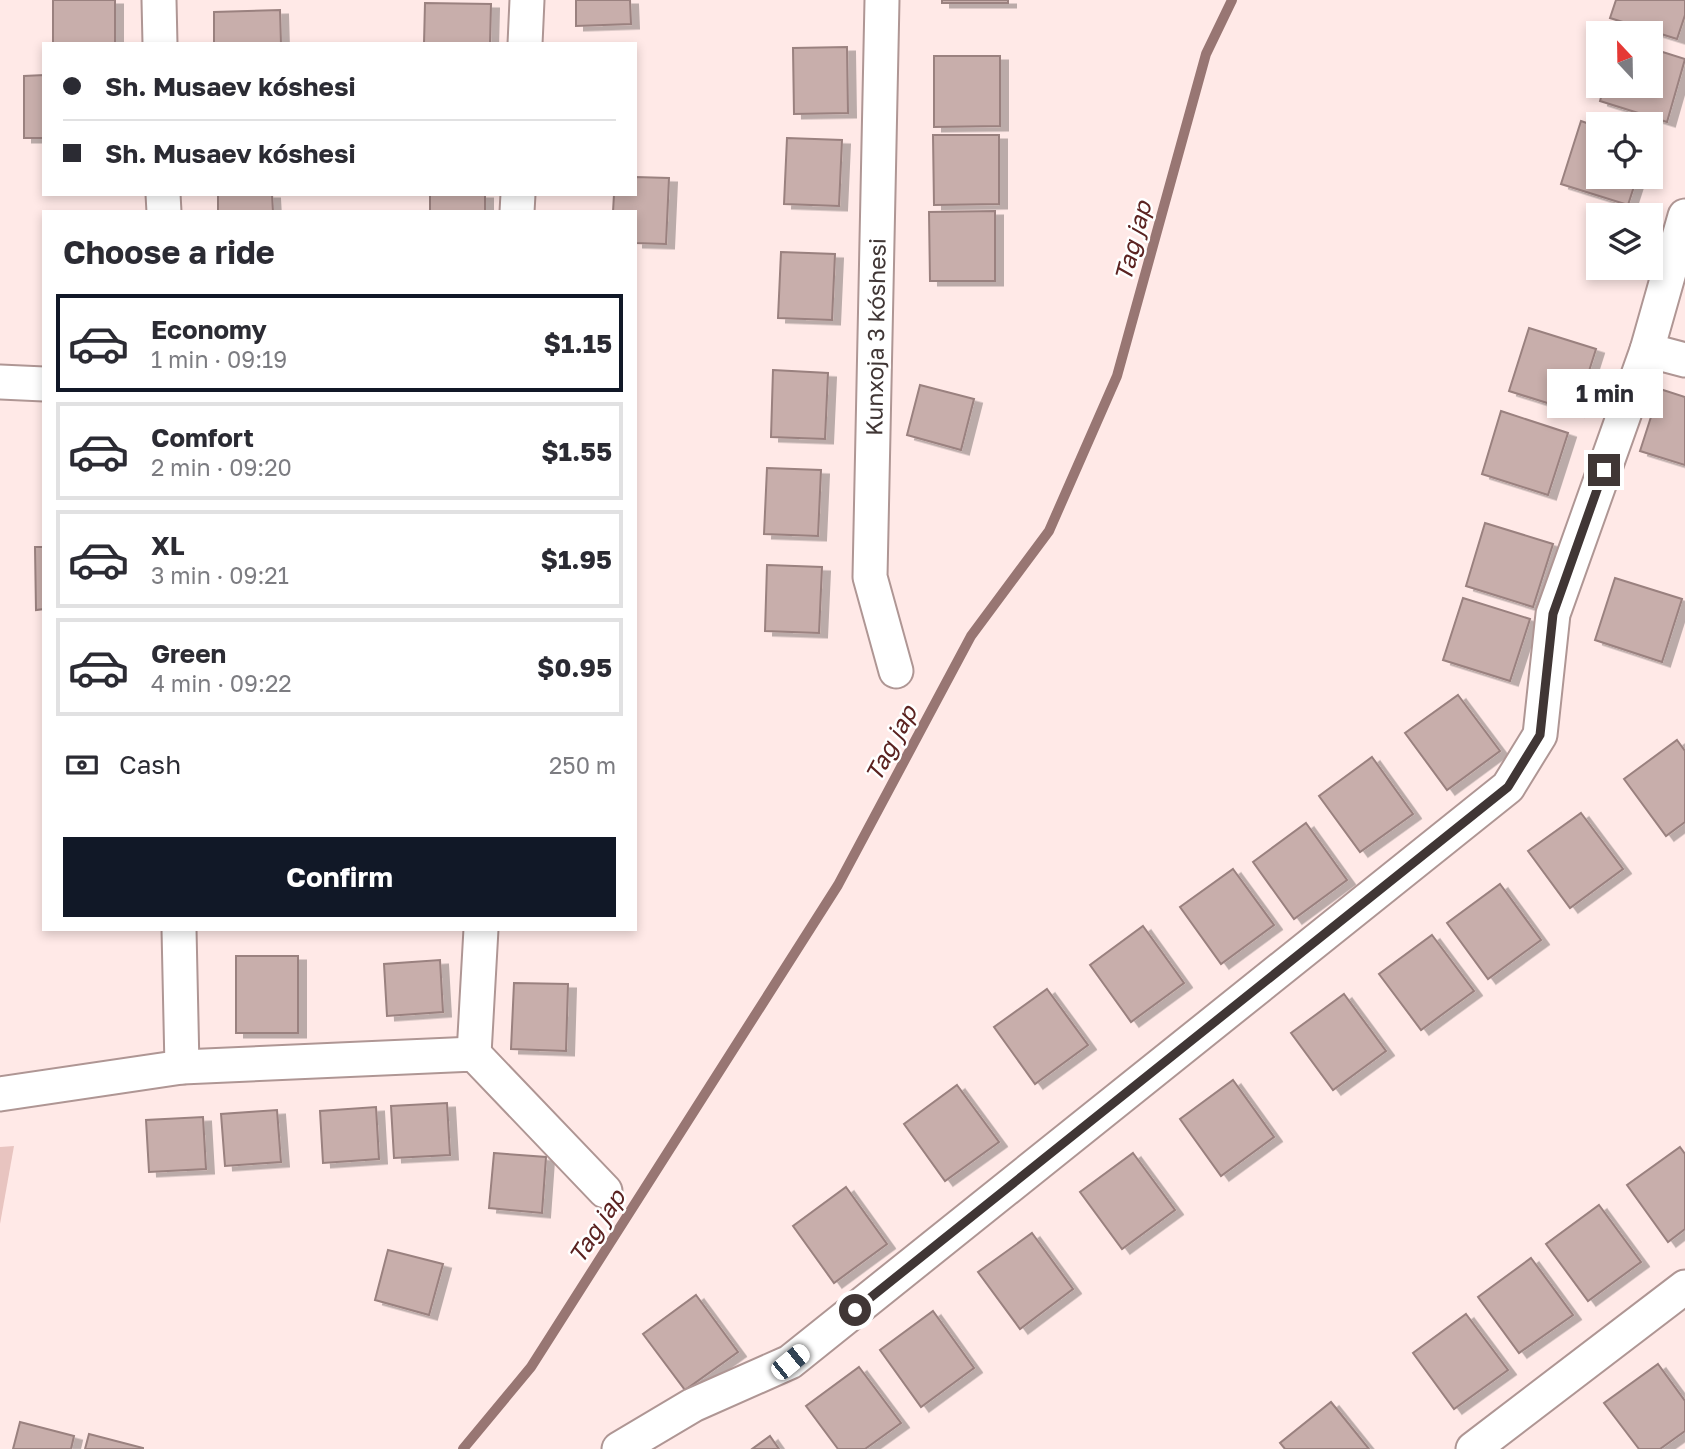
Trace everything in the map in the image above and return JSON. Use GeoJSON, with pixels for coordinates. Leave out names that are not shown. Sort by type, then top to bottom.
{"type":"FeatureCollection","features":[{"type":"Feature","properties":{"kind":"street"},"geometry":{"type":"LineString","coordinates":[[159,0],[160,42]]}},
{"type":"Feature","properties":{"kind":"street"},"geometry":{"type":"LineString","coordinates":[[526,42],[527,0]]}},
{"type":"Feature","properties":{"kind":"street","name":"Kunxoja 3 kóshesi"},"geometry":{"type":"LineString","coordinates":[[882,0],[870,577],[896,671]]}},
{"type":"Feature","properties":{"kind":"street"},"geometry":{"type":"LineString","coordinates":[[619,1449],[693,1405],[790,1362],[1508,787],[1540,735],[1553,614],[1647,350],[1685,216]]}},
{"type":"Feature","properties":{"kind":"street"},"geometry":{"type":"LineString","coordinates":[[1647,350],[1685,360]]}},
{"type":"Feature","properties":{"kind":"street"},"geometry":{"type":"LineString","coordinates":[[0,382],[42,384]]}},
{"type":"Feature","properties":{"kind":"street"},"geometry":{"type":"LineString","coordinates":[[179,931],[182,1067]]}},
{"type":"Feature","properties":{"kind":"street"},"geometry":{"type":"LineString","coordinates":[[481,931],[474,1054],[605,1191]]}},
{"type":"Feature","properties":{"kind":"street"},"geometry":{"type":"LineString","coordinates":[[0,1094],[182,1067],[474,1054]]}},
{"type":"Feature","properties":{"kind":"street"},"geometry":{"type":"LineString","coordinates":[[1473,1449],[1685,1287]]}},
{"type":"Feature","properties":{"kind":"shaded area"},"geometry":{"type":"Polygon","coordinates":[[[14,1146],[0,1224],[0,1147],[14,1146]]]}},
{"type":"Feature","properties":{"kind":"building"},"geometry":{"type":"Polygon","coordinates":[[[53,0],[115,0],[115,42],[53,42],[53,0]]]}},
{"type":"Feature","properties":{"kind":"building"},"geometry":{"type":"Polygon","coordinates":[[[576,0],[630,0],[631,24],[576,26],[576,0]]]}},
{"type":"Feature","properties":{"kind":"building"},"geometry":{"type":"Polygon","coordinates":[[[942,0],[1008,0],[1008,3],[942,3],[942,0]]]}},
{"type":"Feature","properties":{"kind":"building"},"geometry":{"type":"Polygon","coordinates":[[[1616,0],[1685,0],[1685,15],[1677,39],[1663,35],[1663,21],[1620,21],[1610,18],[1616,0]]]}},
{"type":"Feature","properties":{"kind":"building"},"geometry":{"type":"Polygon","coordinates":[[[425,3],[491,4],[490,42],[424,42],[425,3]]]}},
{"type":"Feature","properties":{"kind":"building"},"geometry":{"type":"Polygon","coordinates":[[[280,10],[281,42],[214,42],[214,12],[280,10]]]}},
{"type":"Feature","properties":{"kind":"building"},"geometry":{"type":"Polygon","coordinates":[[[847,47],[848,113],[794,114],[793,48],[847,47]]]}},
{"type":"Feature","properties":{"kind":"building"},"geometry":{"type":"Polygon","coordinates":[[[1663,52],[1685,59],[1667,122],[1663,121],[1663,112],[1635,112],[1600,101],[1601,98],[1663,98],[1663,52]]]}},
{"type":"Feature","properties":{"kind":"building"},"geometry":{"type":"Polygon","coordinates":[[[934,56],[1000,56],[1000,126],[934,127],[934,56]]]}},
{"type":"Feature","properties":{"kind":"building"},"geometry":{"type":"Polygon","coordinates":[[[42,75],[42,138],[24,138],[24,76],[42,75]]]}},
{"type":"Feature","properties":{"kind":"building"},"geometry":{"type":"Polygon","coordinates":[[[1581,121],[1586,123],[1586,189],[1633,189],[1629,203],[1622,203],[1561,184],[1581,121]]]}},
{"type":"Feature","properties":{"kind":"building"},"geometry":{"type":"Polygon","coordinates":[[[933,135],[999,135],[999,204],[934,205],[933,135]]]}},
{"type":"Feature","properties":{"kind":"building"},"geometry":{"type":"Polygon","coordinates":[[[787,138],[842,140],[839,206],[784,204],[787,138]]]}},
{"type":"Feature","properties":{"kind":"building"},"geometry":{"type":"Polygon","coordinates":[[[637,177],[669,178],[666,244],[637,243],[637,210],[613,210],[614,196],[637,196],[637,177]]]}},
{"type":"Feature","properties":{"kind":"building"},"geometry":{"type":"Polygon","coordinates":[[[218,196],[272,196],[273,210],[218,210],[218,196]]]}},
{"type":"Feature","properties":{"kind":"building"},"geometry":{"type":"Polygon","coordinates":[[[430,196],[485,196],[485,210],[430,210],[430,196]]]}},
{"type":"Feature","properties":{"kind":"building"},"geometry":{"type":"Polygon","coordinates":[[[995,211],[995,281],[930,281],[929,212],[995,211]]]}},
{"type":"Feature","properties":{"kind":"building"},"geometry":{"type":"Polygon","coordinates":[[[781,252],[835,254],[832,320],[778,318],[781,252]]]}},
{"type":"Feature","properties":{"kind":"building"},"geometry":{"type":"Polygon","coordinates":[[[1529,328],[1596,349],[1576,412],[1509,391],[1529,328]]]}},
{"type":"Feature","properties":{"kind":"building"},"geometry":{"type":"Polygon","coordinates":[[[773,370],[828,373],[825,439],[771,437],[773,370]]]}},
{"type":"Feature","properties":{"kind":"building"},"geometry":{"type":"Polygon","coordinates":[[[920,385],[974,399],[961,450],[907,435],[920,385]]]}},
{"type":"Feature","properties":{"kind":"building"},"geometry":{"type":"Polygon","coordinates":[[[1660,389],[1685,397],[1685,465],[1640,451],[1660,389]]]}},
{"type":"Feature","properties":{"kind":"building"},"geometry":{"type":"Polygon","coordinates":[[[1501,411],[1568,433],[1548,495],[1482,474],[1501,411]]]}},
{"type":"Feature","properties":{"kind":"building"},"geometry":{"type":"Polygon","coordinates":[[[767,468],[821,470],[818,536],[764,534],[767,468]]]}},
{"type":"Feature","properties":{"kind":"building"},"geometry":{"type":"Polygon","coordinates":[[[1485,523],[1553,544],[1533,607],[1466,586],[1485,523]]]}},
{"type":"Feature","properties":{"kind":"building"},"geometry":{"type":"Polygon","coordinates":[[[35,547],[42,547],[42,609],[36,610],[35,547]]]}},
{"type":"Feature","properties":{"kind":"building"},"geometry":{"type":"Polygon","coordinates":[[[767,565],[822,567],[819,633],[765,631],[767,565]]]}},
{"type":"Feature","properties":{"kind":"building"},"geometry":{"type":"Polygon","coordinates":[[[1615,578],[1682,599],[1662,662],[1595,640],[1615,578]]]}},
{"type":"Feature","properties":{"kind":"building"},"geometry":{"type":"Polygon","coordinates":[[[1463,598],[1530,619],[1510,681],[1443,660],[1463,598]]]}},
{"type":"Feature","properties":{"kind":"building"},"geometry":{"type":"Polygon","coordinates":[[[1458,695],[1500,751],[1447,790],[1405,733],[1458,695]]]}},
{"type":"Feature","properties":{"kind":"building"},"geometry":{"type":"Polygon","coordinates":[[[1677,740],[1685,751],[1685,822],[1666,836],[1624,779],[1677,740]]]}},
{"type":"Feature","properties":{"kind":"building"},"geometry":{"type":"Polygon","coordinates":[[[1372,757],[1413,814],[1360,852],[1319,796],[1372,757]]]}},
{"type":"Feature","properties":{"kind":"building"},"geometry":{"type":"Polygon","coordinates":[[[1581,813],[1623,869],[1570,908],[1528,851],[1581,813]]]}},
{"type":"Feature","properties":{"kind":"building"},"geometry":{"type":"Polygon","coordinates":[[[1306,823],[1347,880],[1294,919],[1253,862],[1306,823]]]}},
{"type":"Feature","properties":{"kind":"building"},"geometry":{"type":"Polygon","coordinates":[[[1233,869],[1274,925],[1221,964],[1180,907],[1233,869]]]}},
{"type":"Feature","properties":{"kind":"building"},"geometry":{"type":"Polygon","coordinates":[[[1500,884],[1541,940],[1488,979],[1447,923],[1500,884]]]}},
{"type":"Feature","properties":{"kind":"building"},"geometry":{"type":"Polygon","coordinates":[[[1143,926],[1184,983],[1131,1022],[1090,965],[1143,926]]]}},
{"type":"Feature","properties":{"kind":"building"},"geometry":{"type":"Polygon","coordinates":[[[1432,935],[1474,991],[1421,1030],[1379,974],[1432,935]]]}},
{"type":"Feature","properties":{"kind":"building"},"geometry":{"type":"Polygon","coordinates":[[[236,956],[298,956],[298,1033],[236,1033],[236,956]]]}},
{"type":"Feature","properties":{"kind":"building"},"geometry":{"type":"Polygon","coordinates":[[[440,960],[443,1012],[387,1016],[384,964],[440,960]]]}},
{"type":"Feature","properties":{"kind":"building"},"geometry":{"type":"Polygon","coordinates":[[[514,983],[568,984],[566,1051],[511,1049],[514,983]]]}},
{"type":"Feature","properties":{"kind":"building"},"geometry":{"type":"Polygon","coordinates":[[[1047,989],[1088,1045],[1035,1084],[994,1027],[1047,989]]]}},
{"type":"Feature","properties":{"kind":"building"},"geometry":{"type":"Polygon","coordinates":[[[1344,994],[1386,1051],[1333,1090],[1291,1033],[1344,994]]]}},
{"type":"Feature","properties":{"kind":"building"},"geometry":{"type":"Polygon","coordinates":[[[1233,1080],[1274,1137],[1221,1176],[1180,1119],[1233,1080]]]}},
{"type":"Feature","properties":{"kind":"building"},"geometry":{"type":"Polygon","coordinates":[[[957,1085],[999,1142],[945,1181],[904,1124],[957,1085]]]}},
{"type":"Feature","properties":{"kind":"building"},"geometry":{"type":"Polygon","coordinates":[[[447,1103],[450,1155],[394,1158],[391,1106],[447,1103]]]}},
{"type":"Feature","properties":{"kind":"building"},"geometry":{"type":"Polygon","coordinates":[[[376,1107],[379,1159],[323,1163],[320,1111],[376,1107]]]}},
{"type":"Feature","properties":{"kind":"building"},"geometry":{"type":"Polygon","coordinates":[[[277,1110],[281,1162],[225,1166],[221,1114],[277,1110]]]}},
{"type":"Feature","properties":{"kind":"building"},"geometry":{"type":"Polygon","coordinates":[[[203,1117],[206,1169],[149,1172],[146,1120],[203,1117]]]}},
{"type":"Feature","properties":{"kind":"building"},"geometry":{"type":"Polygon","coordinates":[[[1680,1147],[1685,1154],[1685,1229],[1668,1242],[1627,1185],[1680,1147]]]}},
{"type":"Feature","properties":{"kind":"building"},"geometry":{"type":"Polygon","coordinates":[[[494,1153],[546,1157],[542,1213],[489,1208],[494,1153]]]}},
{"type":"Feature","properties":{"kind":"building"},"geometry":{"type":"Polygon","coordinates":[[[1133,1153],[1175,1210],[1122,1249],[1080,1192],[1133,1153]]]}},
{"type":"Feature","properties":{"kind":"building"},"geometry":{"type":"Polygon","coordinates":[[[846,1187],[887,1244],[834,1283],[793,1226],[846,1187]]]}},
{"type":"Feature","properties":{"kind":"building"},"geometry":{"type":"Polygon","coordinates":[[[1599,1205],[1641,1262],[1588,1301],[1546,1244],[1599,1205]]]}},
{"type":"Feature","properties":{"kind":"building"},"geometry":{"type":"Polygon","coordinates":[[[1032,1233],[1073,1289],[1020,1329],[978,1272],[1032,1233]]]}},
{"type":"Feature","properties":{"kind":"building"},"geometry":{"type":"Polygon","coordinates":[[[388,1250],[443,1264],[429,1315],[375,1300],[388,1250]]]}},
{"type":"Feature","properties":{"kind":"building"},"geometry":{"type":"Polygon","coordinates":[[[1531,1258],[1573,1315],[1519,1353],[1478,1297],[1531,1258]]]}},
{"type":"Feature","properties":{"kind":"building"},"geometry":{"type":"Polygon","coordinates":[[[696,1295],[738,1352],[685,1390],[643,1334],[696,1295]]]}},
{"type":"Feature","properties":{"kind":"building"},"geometry":{"type":"Polygon","coordinates":[[[933,1311],[974,1368],[921,1407],[880,1350],[933,1311]]]}},
{"type":"Feature","properties":{"kind":"building"},"geometry":{"type":"Polygon","coordinates":[[[1466,1314],[1508,1370],[1454,1409],[1413,1353],[1466,1314]]]}},
{"type":"Feature","properties":{"kind":"building"},"geometry":{"type":"Polygon","coordinates":[[[1658,1364],[1685,1401],[1685,1431],[1660,1449],[1639,1449],[1604,1403],[1658,1364]]]}},
{"type":"Feature","properties":{"kind":"building"},"geometry":{"type":"Polygon","coordinates":[[[859,1367],[901,1423],[865,1449],[838,1449],[806,1406],[859,1367]]]}},
{"type":"Feature","properties":{"kind":"building"},"geometry":{"type":"Polygon","coordinates":[[[1331,1402],[1369,1449],[1285,1449],[1280,1443],[1331,1402]]]}},
{"type":"Feature","properties":{"kind":"building"},"geometry":{"type":"Polygon","coordinates":[[[20,1422],[74,1436],[71,1449],[13,1449],[20,1422]]]}},
{"type":"Feature","properties":{"kind":"building"},"geometry":{"type":"Polygon","coordinates":[[[89,1434],[143,1448],[143,1449],[85,1449],[89,1434]]]}},
{"type":"Feature","properties":{"kind":"building"},"geometry":{"type":"Polygon","coordinates":[[[770,1436],[779,1449],[752,1449],[770,1436]]]}},
{"type":"Feature","properties":{"kind":"waterway","name":"Tag jap"},"geometry":{"type":"LineString","coordinates":[[463,1449],[531,1367],[838,885],[971,636],[1049,531],[1117,376],[1206,54],[1232,0]]}},
{"type":"Feature","properties":{"kind":"route"},"geometry":{"type":"LineString","coordinates":[[855,1310],[1508,787],[1540,735],[1553,614],[1604,470]]}}]}
